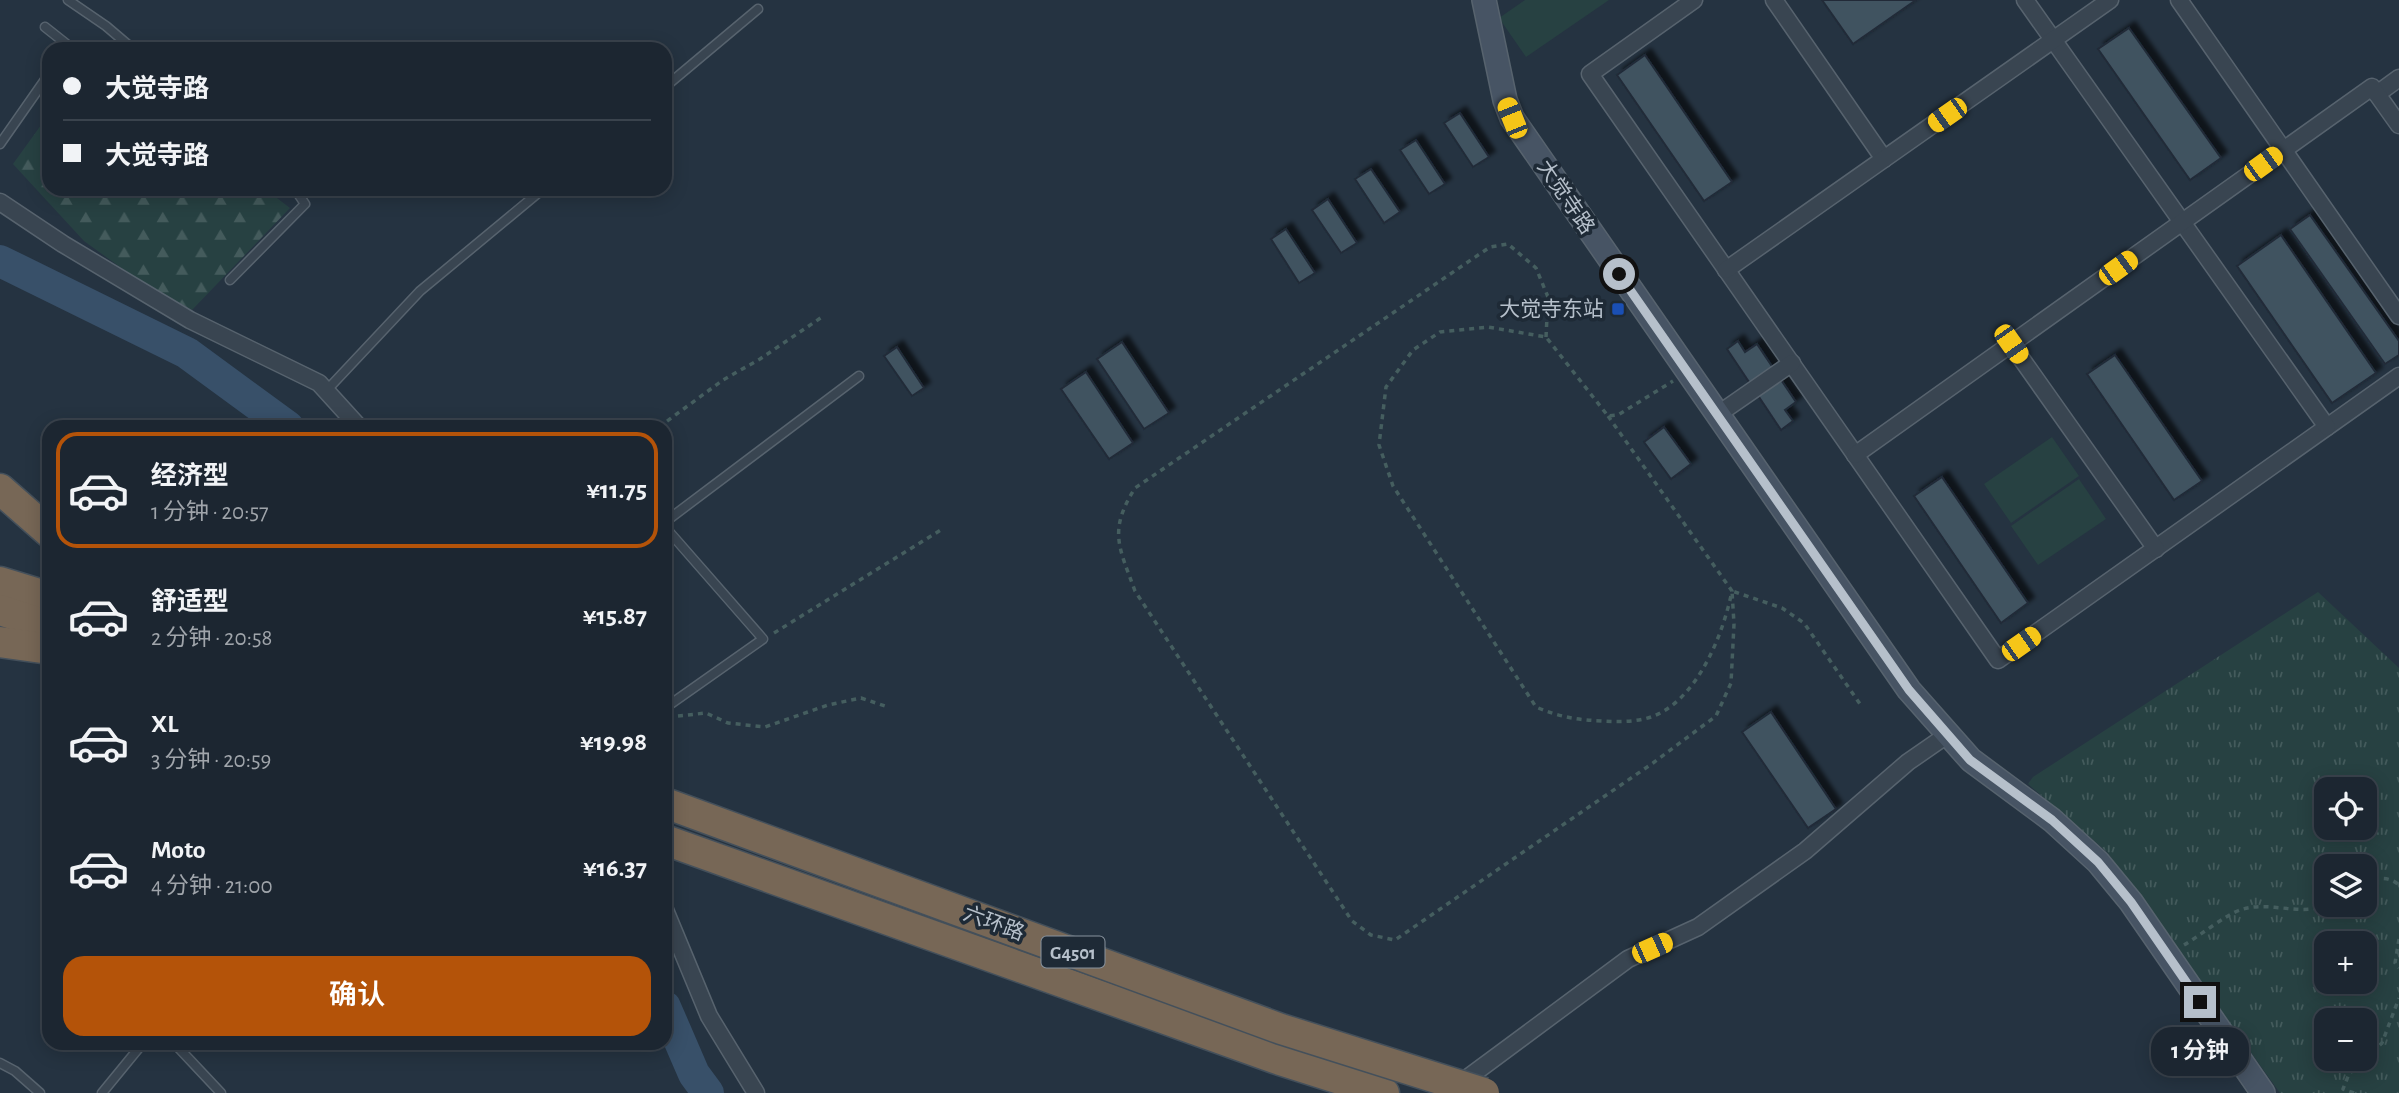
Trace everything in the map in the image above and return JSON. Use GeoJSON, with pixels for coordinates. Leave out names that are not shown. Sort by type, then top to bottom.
{"type":"FeatureCollection","features":[{"type":"Feature","properties":{"kind":"highway"},"geometry":{"type":"LineString","coordinates":[[0,489],[42,526]]}},
{"type":"Feature","properties":{"kind":"highway"},"geometry":{"type":"LineString","coordinates":[[0,582],[42,595]]}},
{"type":"Feature","properties":{"kind":"highway"},"geometry":{"type":"LineString","coordinates":[[0,610],[42,624]]}},
{"type":"Feature","properties":{"kind":"highway"},"geometry":{"type":"LineString","coordinates":[[0,642],[42,648]]}},
{"type":"Feature","properties":{"kind":"highway","name":"六环路"},"geometry":{"type":"LineString","coordinates":[[672,806],[1282,1029],[1484,1093]]}},
{"type":"Feature","properties":{"kind":"highway","name":"六环路"},"geometry":{"type":"LineString","coordinates":[[672,843],[1280,1060],[1384,1093]]}},
{"type":"Feature","properties":{"kind":"main road","name":"大觉寺路"},"geometry":{"type":"LineString","coordinates":[[1484,0],[1504,100],[1512,118],[1909,690],[1970,760],[2052,820],[2098,862],[2131,902],[2263,1093]]}},
{"type":"Feature","properties":{"kind":"street"},"geometry":{"type":"LineString","coordinates":[[1694,0],[1590,74],[1998,660],[2399,376]]}},
{"type":"Feature","properties":{"kind":"street"},"geometry":{"type":"LineString","coordinates":[[1774,0],[1884,159]]}},
{"type":"Feature","properties":{"kind":"street"},"geometry":{"type":"LineString","coordinates":[[2025,0],[2327,427]]}},
{"type":"Feature","properties":{"kind":"street"},"geometry":{"type":"LineString","coordinates":[[1726,270],[2110,0]]}},
{"type":"Feature","properties":{"kind":"street"},"geometry":{"type":"LineString","coordinates":[[2179,0],[2399,316]]}},
{"type":"Feature","properties":{"kind":"street"},"geometry":{"type":"LineString","coordinates":[[2377,94],[2399,78]]}},
{"type":"Feature","properties":{"kind":"street"},"geometry":{"type":"LineString","coordinates":[[1855,455],[2372,87],[2399,125]]}},
{"type":"Feature","properties":{"kind":"street"},"geometry":{"type":"LineString","coordinates":[[0,202],[63,244],[190,320],[319,383],[353,420]]}},
{"type":"Feature","properties":{"kind":"street"},"geometry":{"type":"LineString","coordinates":[[2011,344],[2156,549]]}},
{"type":"Feature","properties":{"kind":"street"},"geometry":{"type":"LineString","coordinates":[[1717,415],[1792,363]]}},
{"type":"Feature","properties":{"kind":"street"},"geometry":{"type":"LineString","coordinates":[[1447,1093],[1628,959],[1698,927],[1773,874],[1805,851],[1908,762],[1947,735]]}},
{"type":"Feature","properties":{"kind":"street"},"geometry":{"type":"LineString","coordinates":[[672,927],[709,1016],[756,1093]]}},
{"type":"Feature","properties":{"kind":"lane"},"geometry":{"type":"LineString","coordinates":[[68,0],[125,42]]}},
{"type":"Feature","properties":{"kind":"lane"},"geometry":{"type":"LineString","coordinates":[[672,80],[758,9]]}},
{"type":"Feature","properties":{"kind":"lane"},"geometry":{"type":"LineString","coordinates":[[45,27],[64,42]]}},
{"type":"Feature","properties":{"kind":"lane"},"geometry":{"type":"LineString","coordinates":[[0,144],[42,84]]}},
{"type":"Feature","properties":{"kind":"lane"},"geometry":{"type":"LineString","coordinates":[[230,280],[305,205],[299,196]]}},
{"type":"Feature","properties":{"kind":"lane"},"geometry":{"type":"LineString","coordinates":[[326,391],[420,291],[535,196]]}},
{"type":"Feature","properties":{"kind":"lane"},"geometry":{"type":"LineString","coordinates":[[672,519],[859,376]]}},
{"type":"Feature","properties":{"kind":"lane"},"geometry":{"type":"LineString","coordinates":[[672,532],[763,639],[672,704]]}},
{"type":"Feature","properties":{"kind":"lane"},"geometry":{"type":"LineString","coordinates":[[102,1093],[137,1050]]}},
{"type":"Feature","properties":{"kind":"lane"},"geometry":{"type":"LineString","coordinates":[[181,1050],[221,1093]]}},
{"type":"Feature","properties":{"kind":"lane"},"geometry":{"type":"LineString","coordinates":[[0,1063],[15,1071],[40,1093]]}},
{"type":"Feature","properties":{"kind":"path"},"geometry":{"type":"LineString","coordinates":[[1508,244],[1536,268],[1548,297],[1546,337],[1608,416],[1732,592],[1734,624],[1731,683],[1716,716],[1641,771],[1395,940],[1371,935],[1352,921],[1135,591],[1118,544],[1121,510],[1135,488],[1490,247],[1508,244]]}},
{"type":"Feature","properties":{"kind":"path"},"geometry":{"type":"LineString","coordinates":[[669,420],[723,380],[760,359],[822,317]]}},
{"type":"Feature","properties":{"kind":"path"},"geometry":{"type":"LineString","coordinates":[[1546,337],[1488,327],[1440,332],[1413,350],[1386,387],[1379,445],[1393,486],[1536,707],[1560,717],[1623,722],[1651,717],[1671,706],[1703,670],[1727,615],[1732,592]]}},
{"type":"Feature","properties":{"kind":"path"},"geometry":{"type":"LineString","coordinates":[[1608,416],[1618,415],[1686,372]]}},
{"type":"Feature","properties":{"kind":"path"},"geometry":{"type":"LineString","coordinates":[[763,639],[944,528]]}},
{"type":"Feature","properties":{"kind":"path"},"geometry":{"type":"LineString","coordinates":[[1732,592],[1782,608],[1804,624],[1860,704]]}},
{"type":"Feature","properties":{"kind":"path"},"geometry":{"type":"LineString","coordinates":[[672,717],[706,713],[728,723],[765,727],[828,705],[860,698],[885,706]]}},
{"type":"Feature","properties":{"kind":"path"},"geometry":{"type":"LineString","coordinates":[[2377,878],[2393,879],[2399,885]]}},
{"type":"Feature","properties":{"kind":"path"},"geometry":{"type":"LineString","coordinates":[[2169,957],[2240,910],[2277,906],[2314,911]]}},
{"type":"Feature","properties":{"kind":"path"},"geometry":{"type":"LineString","coordinates":[[2399,939],[2395,963],[2399,968]]}},
{"type":"Feature","properties":{"kind":"path"},"geometry":{"type":"LineString","coordinates":[[2354,1093],[2343,1089],[2349,1074],[2382,1043],[2399,998]]}},
{"type":"Feature","properties":{"kind":"green space"},"geometry":{"type":"Polygon","coordinates":[[[1525,0],[1609,0],[1526,57],[1499,18],[1525,0]]]}},
{"type":"Feature","properties":{"kind":"green space"},"geometry":{"type":"Polygon","coordinates":[[[42,124],[42,195],[13,164],[42,124]]]}},
{"type":"Feature","properties":{"kind":"green space"},"geometry":{"type":"Polygon","coordinates":[[[43,196],[274,196],[290,208],[192,310],[138,280],[84,241],[43,196]]]}},
{"type":"Feature","properties":{"kind":"green space"},"geometry":{"type":"Polygon","coordinates":[[[2052,437],[2079,476],[2011,523],[1984,484],[2052,437]]]}},
{"type":"Feature","properties":{"kind":"green space"},"geometry":{"type":"Polygon","coordinates":[[[2079,479],[2106,519],[2038,565],[2011,526],[2079,479]]]}},
{"type":"Feature","properties":{"kind":"green space"},"geometry":{"type":"Polygon","coordinates":[[[2318,592],[2399,668],[2399,1093],[2280,1093],[2107,852],[2028,784],[2033,777],[2318,592]]]}},
{"type":"Feature","properties":{"kind":"building"},"geometry":{"type":"Polygon","coordinates":[[[1822,0],[1916,0],[1853,44],[1822,0]]]}},
{"type":"Feature","properties":{"kind":"building"},"geometry":{"type":"Polygon","coordinates":[[[2129,28],[2221,158],[2190,180],[2098,49],[2129,28]]]}},
{"type":"Feature","properties":{"kind":"building"},"geometry":{"type":"Polygon","coordinates":[[[1645,55],[1732,182],[1704,201],[1617,75],[1645,55]]]}},
{"type":"Feature","properties":{"kind":"building"},"geometry":{"type":"Polygon","coordinates":[[[1460,113],[1489,157],[1473,167],[1444,123],[1460,113]]]}},
{"type":"Feature","properties":{"kind":"building"},"geometry":{"type":"Polygon","coordinates":[[[1416,140],[1445,184],[1429,194],[1400,150],[1416,140]]]}},
{"type":"Feature","properties":{"kind":"building"},"geometry":{"type":"Polygon","coordinates":[[[1371,169],[1400,212],[1384,223],[1355,179],[1371,169]]]}},
{"type":"Feature","properties":{"kind":"building"},"geometry":{"type":"Polygon","coordinates":[[[1328,199],[1357,243],[1341,253],[1312,210],[1328,199]]]}},
{"type":"Feature","properties":{"kind":"building"},"geometry":{"type":"Polygon","coordinates":[[[2310,215],[2399,341],[2399,355],[2385,364],[2290,229],[2310,215]]]}},
{"type":"Feature","properties":{"kind":"building"},"geometry":{"type":"Polygon","coordinates":[[[1286,229],[1315,273],[1299,283],[1271,239],[1286,229]]]}},
{"type":"Feature","properties":{"kind":"building"},"geometry":{"type":"Polygon","coordinates":[[[2281,235],[2376,373],[2332,403],[2237,266],[2281,235]]]}},
{"type":"Feature","properties":{"kind":"building"},"geometry":{"type":"Polygon","coordinates":[[[1738,341],[1745,352],[1757,344],[1796,402],[1785,410],[1793,421],[1781,430],[1727,349],[1738,341]]]}},
{"type":"Feature","properties":{"kind":"building"},"geometry":{"type":"Polygon","coordinates":[[[1122,342],[1169,413],[1144,429],[1097,359],[1122,342]]]}},
{"type":"Feature","properties":{"kind":"building"},"geometry":{"type":"Polygon","coordinates":[[[897,347],[924,388],[912,396],[884,356],[897,347]]]}},
{"type":"Feature","properties":{"kind":"building"},"geometry":{"type":"Polygon","coordinates":[[[2115,355],[2202,481],[2174,500],[2087,374],[2115,355]]]}},
{"type":"Feature","properties":{"kind":"building"},"geometry":{"type":"Polygon","coordinates":[[[1086,372],[1133,443],[1109,459],[1061,389],[1086,372]]]}},
{"type":"Feature","properties":{"kind":"building"},"geometry":{"type":"Polygon","coordinates":[[[1664,427],[1691,464],[1671,479],[1644,442],[1664,427]]]}},
{"type":"Feature","properties":{"kind":"building"},"geometry":{"type":"Polygon","coordinates":[[[1942,477],[2028,603],[2001,623],[1914,496],[1942,477]]]}},
{"type":"Feature","properties":{"kind":"building"},"geometry":{"type":"Polygon","coordinates":[[[1771,712],[1836,809],[1808,828],[1742,732],[1771,712]]]}},
{"type":"Feature","properties":{"kind":"waterway"},"geometry":{"type":"LineString","coordinates":[[0,261],[187,353],[278,420]]}},
{"type":"Feature","properties":{"kind":"waterway"},"geometry":{"type":"LineString","coordinates":[[672,1023],[694,1074],[708,1093]]}},
{"type":"Feature","properties":{"kind":"place","name":"大觉寺东站"},"geometry":{"type":"Point","coordinates":[1618,309]}},
{"type":"Feature","properties":{"kind":"route"},"geometry":{"type":"LineString","coordinates":[[1619,274],[1909,690],[1970,760],[2052,820],[2098,862],[2131,902],[2200,1002]]}}]}
